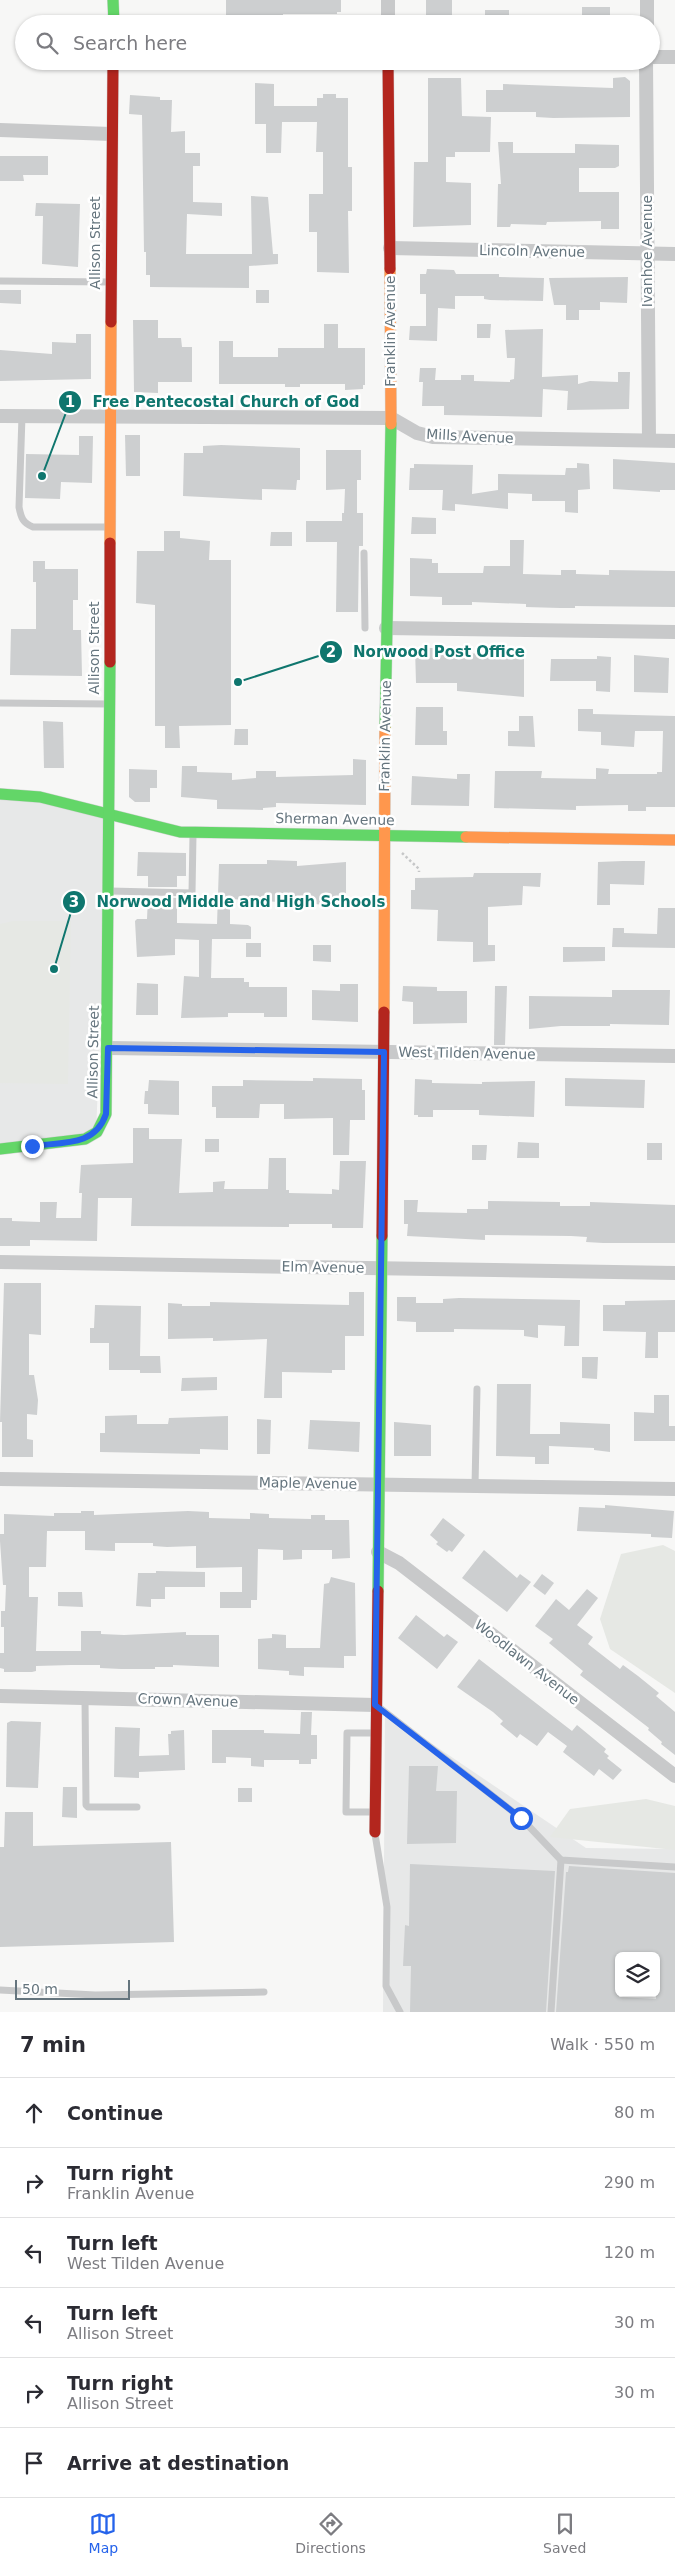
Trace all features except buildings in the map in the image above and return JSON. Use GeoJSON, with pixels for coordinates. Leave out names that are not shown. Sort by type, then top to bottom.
{"type":"FeatureCollection","features":[{"type":"Feature","properties":{"kind":"street"},"geometry":{"type":"LineString","coordinates":[[114,0],[114,15]]}},
{"type":"Feature","properties":{"kind":"street"},"geometry":{"type":"LineString","coordinates":[[388,0],[388,15]]}},
{"type":"Feature","properties":{"kind":"street"},"geometry":{"type":"LineString","coordinates":[[647,0],[647,15]]}},
{"type":"Feature","properties":{"kind":"street"},"geometry":{"type":"LineString","coordinates":[[660,57],[675,57]]}},
{"type":"Feature","properties":{"kind":"street","name":"Allison Street"},"geometry":{"type":"LineString","coordinates":[[0,1149],[81,1140],[96,1133],[103,1124],[106,1114],[110,816],[109,416],[113,70]]}},
{"type":"Feature","properties":{"kind":"street","name":"Franklin Avenue"},"geometry":{"type":"LineString","coordinates":[[375,1832],[384,1052],[386,628],[391,418],[388,70]]}},
{"type":"Feature","properties":{"kind":"street","name":"Ivanhoe Avenue"},"geometry":{"type":"LineString","coordinates":[[646,70],[649,440]]}},
{"type":"Feature","properties":{"kind":"street"},"geometry":{"type":"LineString","coordinates":[[0,130],[111,134]]}},
{"type":"Feature","properties":{"kind":"street","name":"Lincoln Avenue"},"geometry":{"type":"LineString","coordinates":[[390,248],[675,254]]}},
{"type":"Feature","properties":{"kind":"street"},"geometry":{"type":"LineString","coordinates":[[0,416],[391,418]]}},
{"type":"Feature","properties":{"kind":"street","name":"Mills Avenue"},"geometry":{"type":"LineString","coordinates":[[391,418],[416,433],[433,437],[675,441]]}},
{"type":"Feature","properties":{"kind":"street"},"geometry":{"type":"LineString","coordinates":[[386,628],[675,632]]}},
{"type":"Feature","properties":{"kind":"street","name":"Sherman Avenue"},"geometry":{"type":"LineString","coordinates":[[0,794],[40,797],[180,832],[675,840]]}},
{"type":"Feature","properties":{"kind":"street","name":"West Tilden Avenue"},"geometry":{"type":"LineString","coordinates":[[108,1048],[675,1056]]}},
{"type":"Feature","properties":{"kind":"street","name":"Elm Avenue"},"geometry":{"type":"LineString","coordinates":[[0,1262],[675,1273]]}},
{"type":"Feature","properties":{"kind":"street","name":"Maple Avenue"},"geometry":{"type":"LineString","coordinates":[[0,1479],[675,1489]]}},
{"type":"Feature","properties":{"kind":"street","name":"Woodlawn Avenue"},"geometry":{"type":"LineString","coordinates":[[378,1552],[399,1563],[675,1776]]}},
{"type":"Feature","properties":{"kind":"street","name":"Crown Avenue"},"geometry":{"type":"LineString","coordinates":[[0,1696],[375,1705]]}},
{"type":"Feature","properties":{"kind":"lane"},"geometry":{"type":"LineString","coordinates":[[0,281],[110,282]]}},
{"type":"Feature","properties":{"kind":"lane"},"geometry":{"type":"LineString","coordinates":[[22,416],[19,507],[21,518],[26,524],[33,526],[109,527]]}},
{"type":"Feature","properties":{"kind":"lane"},"geometry":{"type":"LineString","coordinates":[[364,553],[365,628]]}},
{"type":"Feature","properties":{"kind":"lane"},"geometry":{"type":"LineString","coordinates":[[0,703],[109,704]]}},
{"type":"Feature","properties":{"kind":"lane"},"geometry":{"type":"LineString","coordinates":[[109,891],[192,893],[193,832]]}},
{"type":"Feature","properties":{"kind":"lane"},"geometry":{"type":"LineString","coordinates":[[475,1486],[478,1389]]}},
{"type":"Feature","properties":{"kind":"lane"},"geometry":{"type":"LineString","coordinates":[[85,1697],[86,1805],[88,1807],[137,1807]]}},
{"type":"Feature","properties":{"kind":"lane"},"geometry":{"type":"LineString","coordinates":[[375,1705],[521,1818],[561,1860],[675,1868]]}},
{"type":"Feature","properties":{"kind":"lane"},"geometry":{"type":"LineString","coordinates":[[374,1812],[346,1812],[346,1802],[347,1733],[375,1733]]}},
{"type":"Feature","properties":{"kind":"lane"},"geometry":{"type":"LineString","coordinates":[[375,1832],[387,1907],[386,1986],[400,2012]]}},
{"type":"Feature","properties":{"kind":"lane"},"geometry":{"type":"LineString","coordinates":[[551,2012],[561,1860]]}},
{"type":"Feature","properties":{"kind":"lane"},"geometry":{"type":"LineString","coordinates":[[0,1990],[95,1995],[264,1992]]}},
{"type":"Feature","properties":{"kind":"path"},"geometry":{"type":"LineString","coordinates":[[400,852],[419,868],[419,872]]}},
{"type":"Feature","properties":{"kind":"shaded area"},"geometry":{"type":"Polygon","coordinates":[[[0,794],[109,817],[96,1133],[0,1149],[0,794]]]}},
{"type":"Feature","properties":{"kind":"shaded area"},"geometry":{"type":"Polygon","coordinates":[[[13,921],[71,921],[68,1084],[0,1083],[0,924],[13,921]]]}},
{"type":"Feature","properties":{"kind":"shaded area"},"geometry":{"type":"Polygon","coordinates":[[[663,1545],[675,1551],[675,1693],[610,1649],[600,1619],[621,1554],[663,1545]]]}},
{"type":"Feature","properties":{"kind":"shaded area"},"geometry":{"type":"Polygon","coordinates":[[[385,1712],[586,1848],[675,1849],[675,2012],[383,2012],[385,1712]]]}},
{"type":"Feature","properties":{"kind":"shaded area"},"geometry":{"type":"Polygon","coordinates":[[[646,1799],[675,1806],[675,1850],[550,1837],[570,1809],[646,1799]]]}},
{"type":"Feature","properties":{"kind":"traffic: fast"},"geometry":{"type":"LineString","coordinates":[[113,0],[114,15]]}},
{"type":"Feature","properties":{"kind":"traffic: fast"},"geometry":{"type":"LineString","coordinates":[[385,728],[391,424]]}},
{"type":"Feature","properties":{"kind":"traffic: fast"},"geometry":{"type":"LineString","coordinates":[[0,1149],[85,1139],[97,1132],[106,1114],[110,662]]}},
{"type":"Feature","properties":{"kind":"traffic: fast"},"geometry":{"type":"LineString","coordinates":[[0,794],[40,797],[180,832],[466,837]]}},
{"type":"Feature","properties":{"kind":"traffic: fast"},"geometry":{"type":"LineString","coordinates":[[378,1591],[382,1236]]}},
{"type":"Feature","properties":{"kind":"traffic: slow"},"geometry":{"type":"LineString","coordinates":[[390,269],[391,424]]}},
{"type":"Feature","properties":{"kind":"traffic: slow"},"geometry":{"type":"LineString","coordinates":[[110,543],[111,322]]}},
{"type":"Feature","properties":{"kind":"traffic: slow"},"geometry":{"type":"LineString","coordinates":[[384,1012],[385,728]]}},
{"type":"Feature","properties":{"kind":"traffic: slow"},"geometry":{"type":"LineString","coordinates":[[466,837],[675,840]]}},
{"type":"Feature","properties":{"kind":"traffic: jam"},"geometry":{"type":"LineString","coordinates":[[111,322],[113,70]]}},
{"type":"Feature","properties":{"kind":"traffic: jam"},"geometry":{"type":"LineString","coordinates":[[388,70],[390,269]]}},
{"type":"Feature","properties":{"kind":"traffic: jam"},"geometry":{"type":"LineString","coordinates":[[110,543],[110,662]]}},
{"type":"Feature","properties":{"kind":"traffic: jam"},"geometry":{"type":"LineString","coordinates":[[382,1236],[384,1012]]}},
{"type":"Feature","properties":{"kind":"traffic: jam"},"geometry":{"type":"LineString","coordinates":[[375,1832],[378,1591]]}},
{"type":"Feature","properties":{"kind":"place","name":"Free Pentecostal Church of God"},"geometry":{"type":"Point","coordinates":[42,476]}},
{"type":"Feature","properties":{"kind":"place","name":"Norwood Post Office"},"geometry":{"type":"Point","coordinates":[238,682]}},
{"type":"Feature","properties":{"kind":"place","name":"Norwood Middle and High Schools"},"geometry":{"type":"Point","coordinates":[54,969]}},
{"type":"Feature","properties":{"kind":"route"},"geometry":{"type":"LineString","coordinates":[[32,1146],[81,1140],[96,1133],[103,1124],[106,1114],[108,1048],[384,1052],[375,1705],[397,1720],[521,1818]]}}]}
